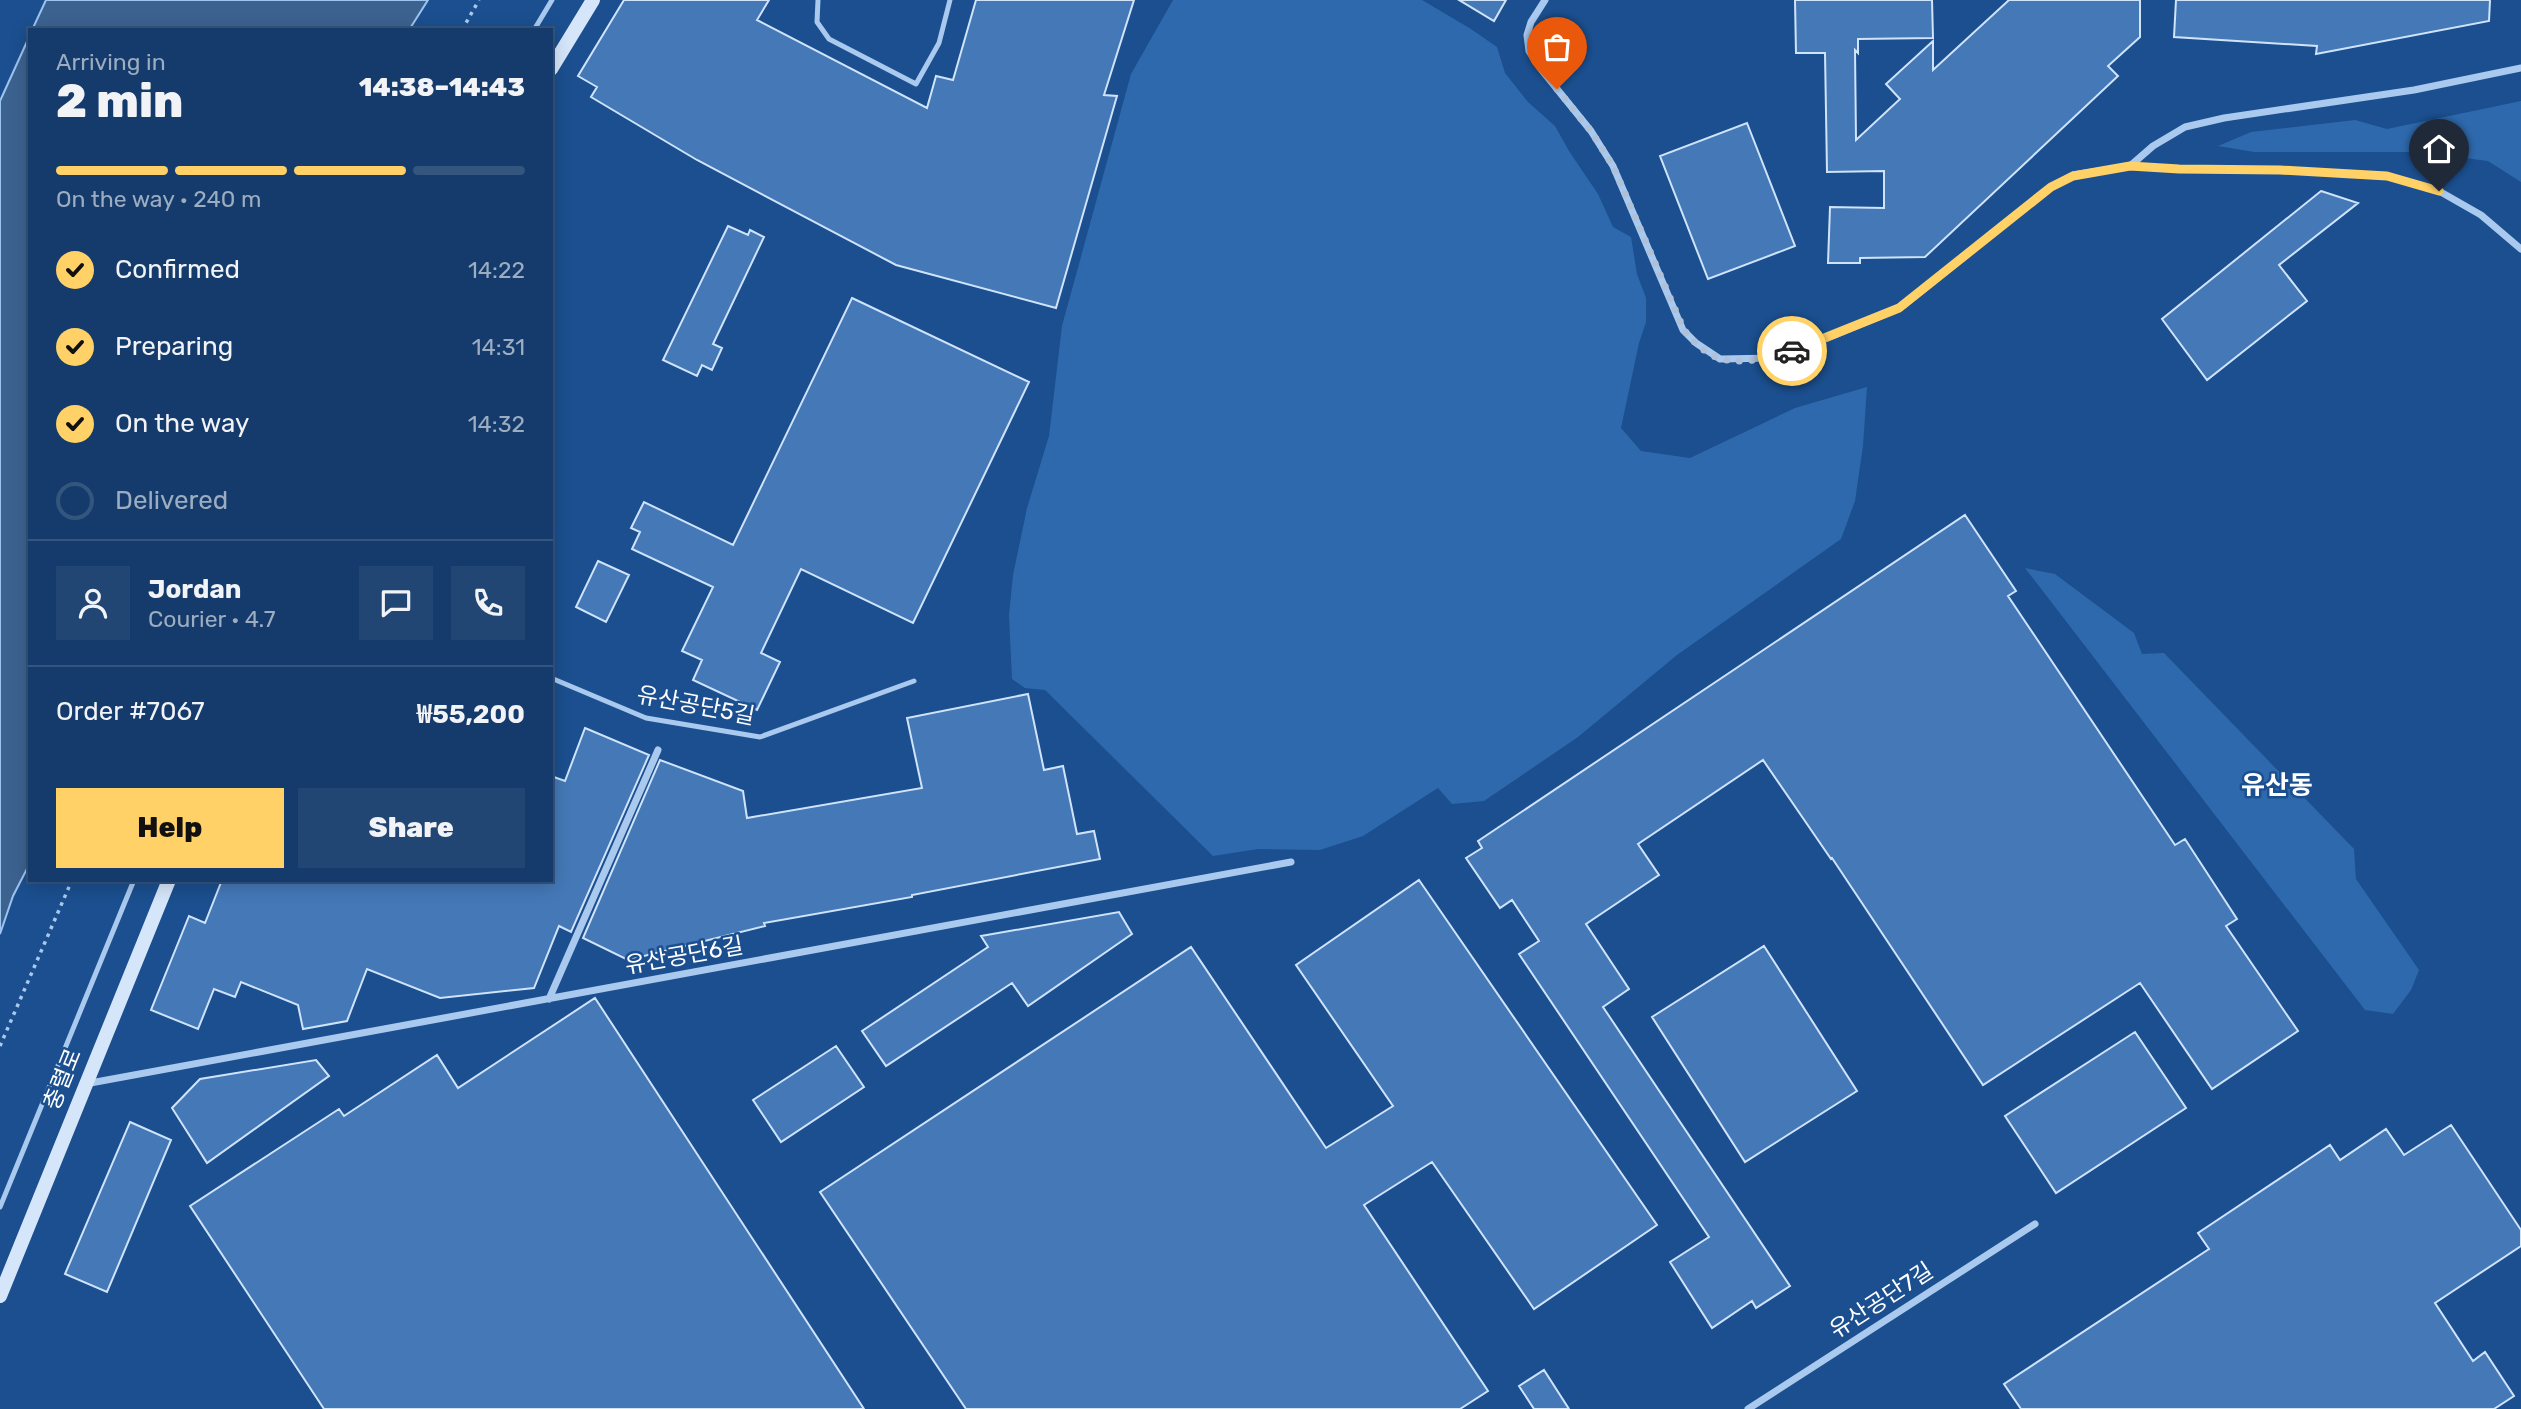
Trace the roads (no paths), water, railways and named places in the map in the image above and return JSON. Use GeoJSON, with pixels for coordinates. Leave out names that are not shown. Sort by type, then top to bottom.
{"type":"FeatureCollection","features":[{"type":"Feature","properties":{"kind":"main road"},"geometry":{"type":"LineString","coordinates":[[553,66],[593,0]]}},
{"type":"Feature","properties":{"kind":"main road","name":"충렬로"},"geometry":{"type":"LineString","coordinates":[[0,1296],[168,882]]}},
{"type":"Feature","properties":{"kind":"street"},"geometry":{"type":"LineString","coordinates":[[1545,0],[1531,22],[1527,35],[1529,51],[1591,131],[1613,166],[1684,330],[1696,344],[1720,359],[1775,358],[1899,308],[2051,187],[2073,176],[2130,166],[2387,176],[2439,191],[2481,215],[2521,249]]}},
{"type":"Feature","properties":{"kind":"street"},"geometry":{"type":"LineString","coordinates":[[2130,166],[2153,146],[2185,127],[2414,90],[2521,68]]}},
{"type":"Feature","properties":{"kind":"street"},"geometry":{"type":"LineString","coordinates":[[549,999],[658,750]]}},
{"type":"Feature","properties":{"kind":"street","name":"유산공단6길"},"geometry":{"type":"LineString","coordinates":[[85,1085],[1291,863]]}},
{"type":"Feature","properties":{"kind":"street","name":"유산공단7길"},"geometry":{"type":"LineString","coordinates":[[1748,1409],[2035,1224]]}},
{"type":"Feature","properties":{"kind":"lane"},"geometry":{"type":"LineString","coordinates":[[535,28],[552,0]]}},
{"type":"Feature","properties":{"kind":"lane"},"geometry":{"type":"LineString","coordinates":[[818,0],[817,22],[829,39],[916,84],[939,43],[950,0]]}},
{"type":"Feature","properties":{"kind":"lane","name":"유산공단5길"},"geometry":{"type":"LineString","coordinates":[[553,679],[646,718],[760,737],[914,681]]}},
{"type":"Feature","properties":{"kind":"lane"},"geometry":{"type":"LineString","coordinates":[[0,1207],[133,882]]}},
{"type":"Feature","properties":{"kind":"district","name":"유산동"},"geometry":{"type":"Point","coordinates":[2277,785]}}]}
